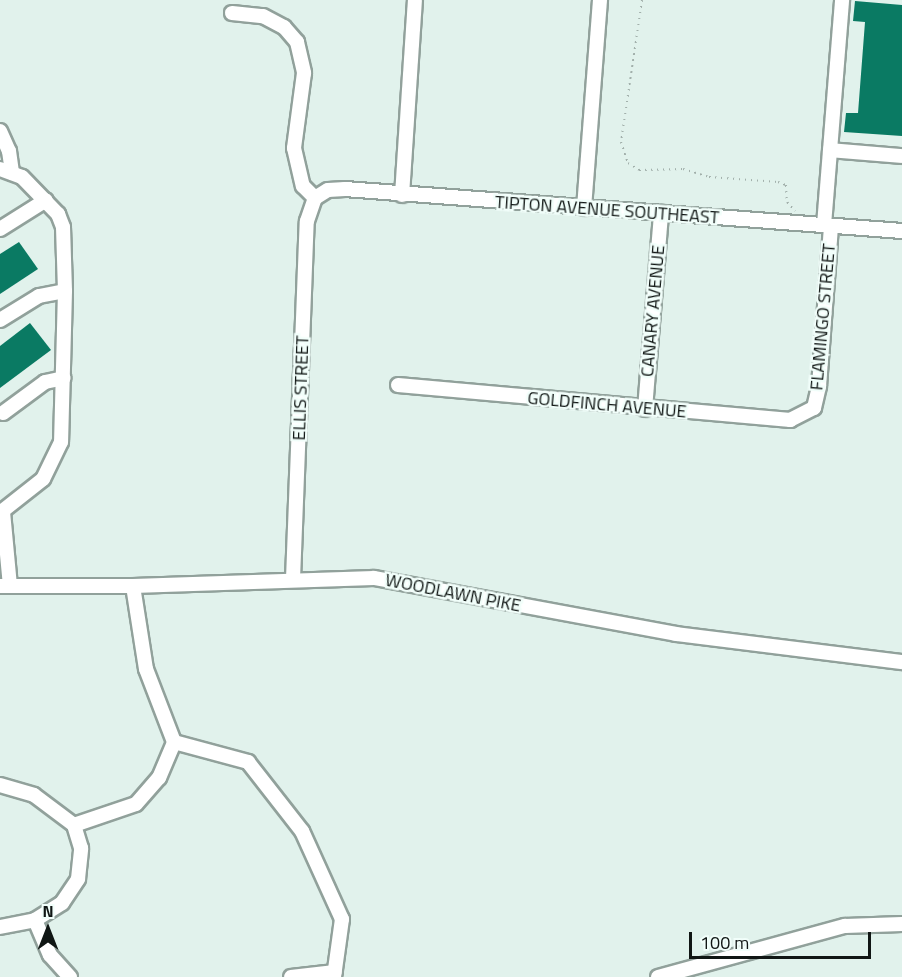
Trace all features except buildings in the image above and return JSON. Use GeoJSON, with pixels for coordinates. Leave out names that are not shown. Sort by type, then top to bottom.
{"type":"FeatureCollection","features":[{"type":"Feature","properties":{"kind":"street"},"geometry":{"type":"LineString","coordinates":[[402,195],[415,0]]}},
{"type":"Feature","properties":{"kind":"street"},"geometry":{"type":"LineString","coordinates":[[584,208],[600,0]]}},
{"type":"Feature","properties":{"kind":"street","name":"FLAMINGO STREET"},"geometry":{"type":"LineString","coordinates":[[814,408],[819,386],[830,150],[842,0]]}},
{"type":"Feature","properties":{"kind":"street"},"geometry":{"type":"LineString","coordinates":[[232,13],[263,16],[284,27],[297,42],[304,60],[304,73],[294,148],[303,186],[315,198]]}},
{"type":"Feature","properties":{"kind":"street"},"geometry":{"type":"LineString","coordinates":[[0,131],[9,151],[6,171],[46,200],[63,227],[65,291],[61,442],[54,462],[32,491],[2,513],[5,586]]}},
{"type":"Feature","properties":{"kind":"street"},"geometry":{"type":"LineString","coordinates":[[830,150],[902,156]]}},
{"type":"Feature","properties":{"kind":"street","name":"TIPTON AVENUE SOUTHEAST"},"geometry":{"type":"LineString","coordinates":[[315,198],[337,189],[902,231]]}},
{"type":"Feature","properties":{"kind":"street","name":"ELLIS STREET"},"geometry":{"type":"LineString","coordinates":[[293,579],[307,221],[315,198]]}},
{"type":"Feature","properties":{"kind":"street"},"geometry":{"type":"LineString","coordinates":[[0,229],[46,200]]}},
{"type":"Feature","properties":{"kind":"street","name":"CANARY AVENUE"},"geometry":{"type":"LineString","coordinates":[[645,409],[661,213]]}},
{"type":"Feature","properties":{"kind":"street"},"geometry":{"type":"LineString","coordinates":[[0,320],[39,296],[65,291]]}},
{"type":"Feature","properties":{"kind":"street"},"geometry":{"type":"LineString","coordinates":[[3,413],[45,382],[64,378]]}},
{"type":"Feature","properties":{"kind":"street","name":"GOLDFINCH AVENUE"},"geometry":{"type":"LineString","coordinates":[[398,386],[790,420],[814,408]]}},
{"type":"Feature","properties":{"kind":"street","name":"WOODLAWN PIKE"},"geometry":{"type":"LineString","coordinates":[[5,586],[133,586],[374,578],[676,634],[902,662]]}},
{"type":"Feature","properties":{"kind":"street"},"geometry":{"type":"LineString","coordinates":[[74,825],[136,804],[159,778],[174,742],[146,669],[133,586]]}},
{"type":"Feature","properties":{"kind":"street"},"geometry":{"type":"LineString","coordinates":[[174,742],[248,762],[302,831],[342,919],[334,975],[291,977]]}},
{"type":"Feature","properties":{"kind":"street"},"geometry":{"type":"LineString","coordinates":[[0,785],[34,795],[74,825],[81,849],[78,879],[62,903],[35,920],[0,927]]}},
{"type":"Feature","properties":{"kind":"street"},"geometry":{"type":"LineString","coordinates":[[35,920],[50,956],[70,977]]}},
{"type":"Feature","properties":{"kind":"street"},"geometry":{"type":"LineString","coordinates":[[658,977],[845,926],[902,924]]}},
{"type":"Feature","properties":{"kind":"path"},"geometry":{"type":"LineString","coordinates":[[642,0],[621,142],[628,163],[639,170],[683,169],[710,177],[786,185],[787,202],[798,213],[798,223]]}}]}
